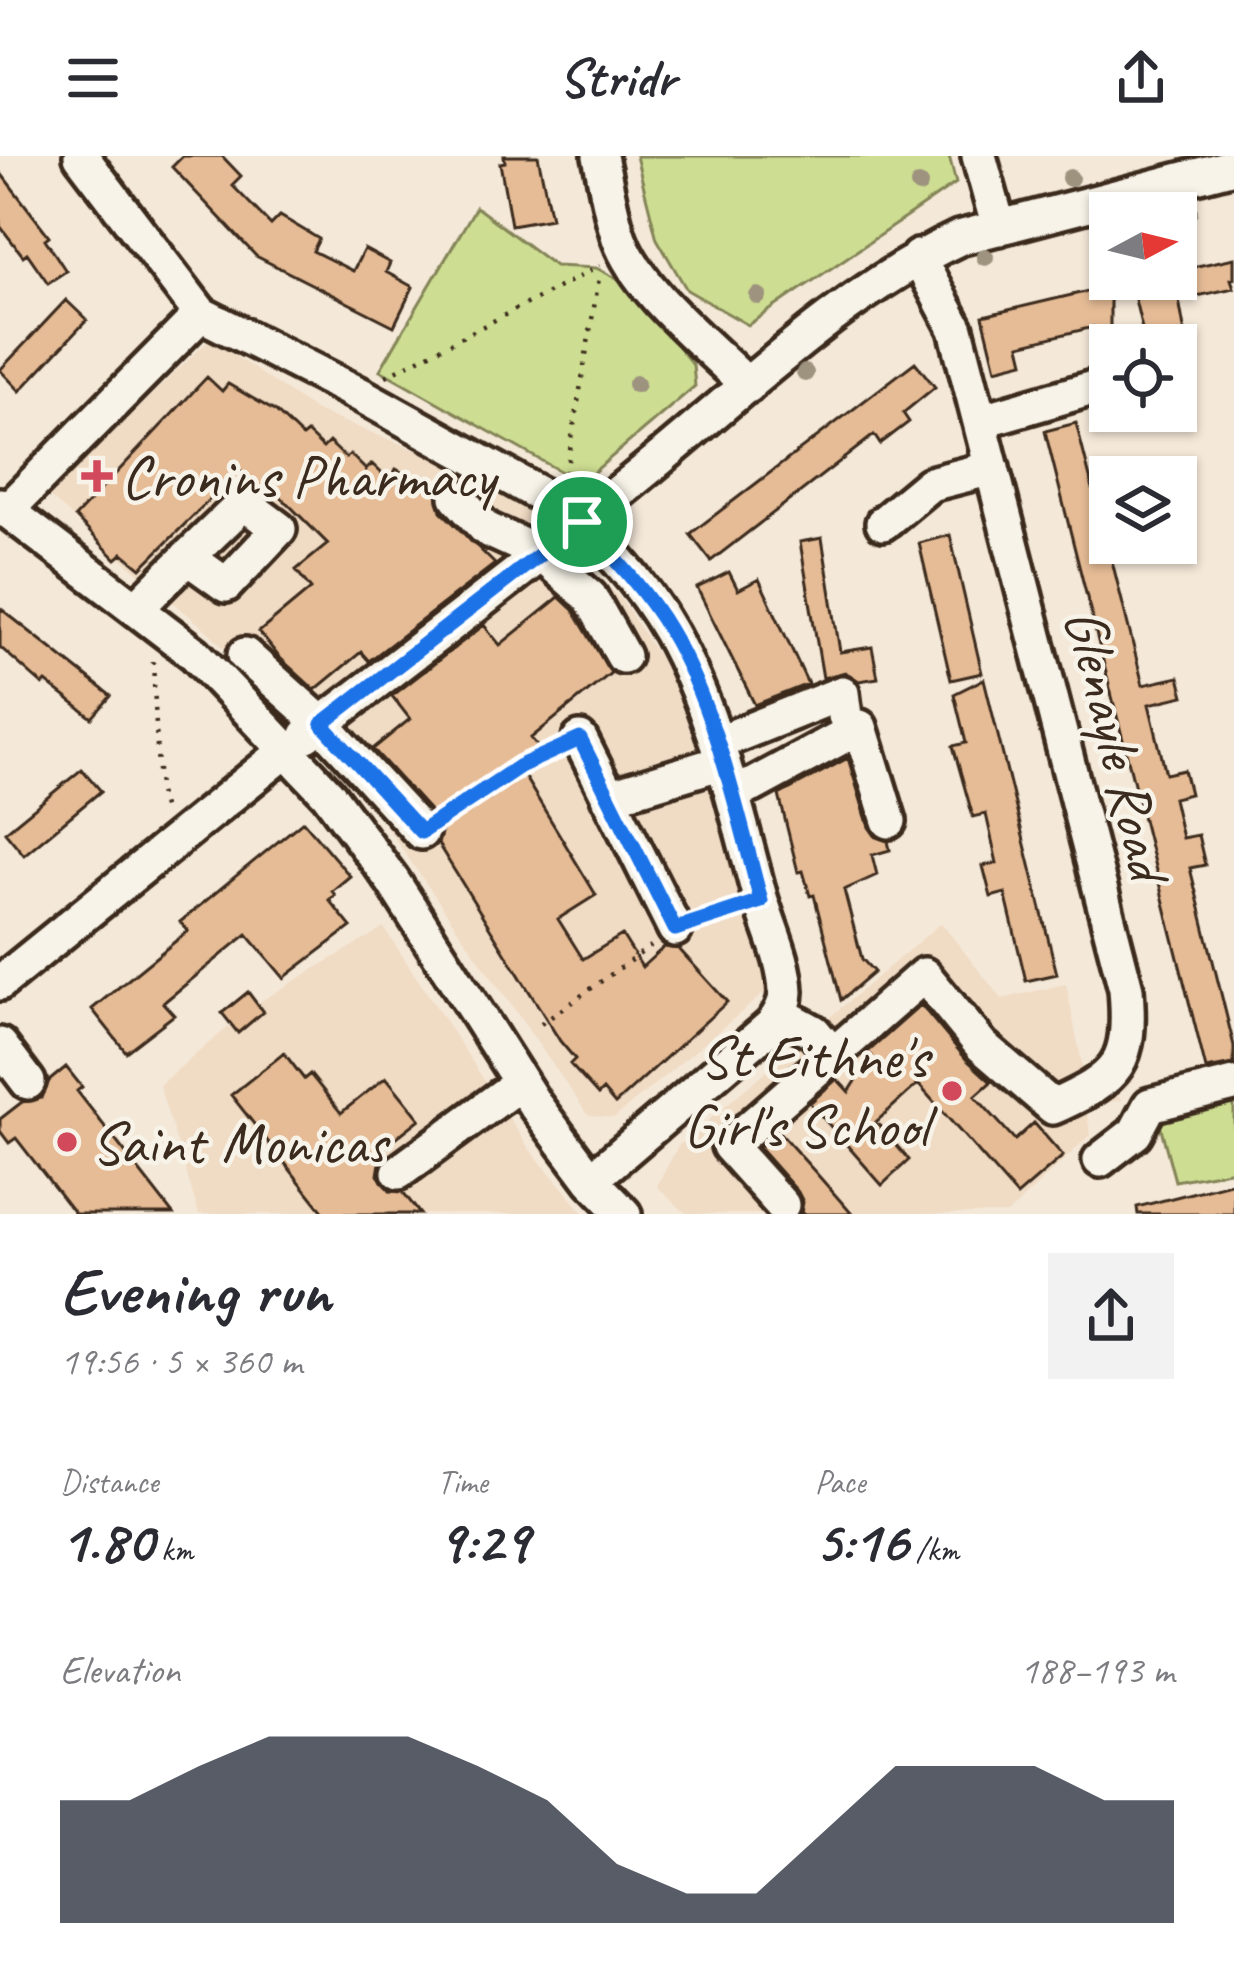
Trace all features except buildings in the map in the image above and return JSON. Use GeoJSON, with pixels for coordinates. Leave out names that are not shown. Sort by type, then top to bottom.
{"type":"FeatureCollection","features":[{"type":"Feature","properties":{"kind":"street"},"geometry":{"type":"LineString","coordinates":[[81,156],[201,314],[361,395],[554,502],[582,522],[670,631],[724,766],[786,994],[781,1014],[591,1180]]}},
{"type":"Feature","properties":{"kind":"street"},"geometry":{"type":"LineString","coordinates":[[599,156],[620,241],[614,260],[647,285],[748,386]]}},
{"type":"Feature","properties":{"kind":"street"},"geometry":{"type":"LineString","coordinates":[[979,156],[999,228]]}},
{"type":"Feature","properties":{"kind":"street"},"geometry":{"type":"LineString","coordinates":[[0,982],[865,293],[919,256],[959,238],[1234,166]]}},
{"type":"Feature","properties":{"kind":"street","name":"Glenayle Road"},"geometry":{"type":"LineString","coordinates":[[833,1055],[923,975],[982,1046],[1053,1107],[1100,1086],[1124,1055],[1129,1021],[1126,989],[956,329],[919,256]]}},
{"type":"Feature","properties":{"kind":"street"},"geometry":{"type":"LineString","coordinates":[[201,314],[3,508],[306,736],[421,832]]}},
{"type":"Feature","properties":{"kind":"street"},"geometry":{"type":"LineString","coordinates":[[980,421],[1089,389]]}},
{"type":"Feature","properties":{"kind":"street"},"geometry":{"type":"LineString","coordinates":[[883,524],[931,484],[992,468]]}},
{"type":"Feature","properties":{"kind":"street"},"geometry":{"type":"LineString","coordinates":[[457,497],[486,529],[541,554],[590,597],[623,656]]}},
{"type":"Feature","properties":{"kind":"street"},"geometry":{"type":"LineString","coordinates":[[147,618],[187,557]]}},
{"type":"Feature","properties":{"kind":"street"},"geometry":{"type":"LineString","coordinates":[[244,655],[306,736],[328,794],[392,880],[520,1083],[591,1180],[624,1214]]}},
{"type":"Feature","properties":{"kind":"street"},"geometry":{"type":"LineString","coordinates":[[608,796],[724,766],[842,693],[845,716]]}},
{"type":"Feature","properties":{"kind":"street"},"geometry":{"type":"LineString","coordinates":[[724,766],[753,785],[860,727],[889,821]]}},
{"type":"Feature","properties":{"kind":"street"},"geometry":{"type":"LineString","coordinates":[[580,739],[675,929]]}},
{"type":"Feature","properties":{"kind":"street"},"geometry":{"type":"LineString","coordinates":[[781,1014],[814,1032],[833,1055],[729,1146],[782,1205]]}},
{"type":"Feature","properties":{"kind":"street"},"geometry":{"type":"LineString","coordinates":[[0,1045],[28,1082]]}},
{"type":"Feature","properties":{"kind":"street"},"geometry":{"type":"LineString","coordinates":[[399,1172],[520,1083]]}},
{"type":"Feature","properties":{"kind":"street"},"geometry":{"type":"LineString","coordinates":[[1100,1160],[1135,1133],[1150,1106],[1234,1084]]}},
{"type":"Feature","properties":{"kind":"path"},"geometry":{"type":"LineString","coordinates":[[361,395],[368,385],[614,260]]}},
{"type":"Feature","properties":{"kind":"path"},"geometry":{"type":"LineString","coordinates":[[554,502],[571,460],[614,260]]}},
{"type":"Feature","properties":{"kind":"path"},"geometry":{"type":"LineString","coordinates":[[147,618],[159,792],[179,839]]}},
{"type":"Feature","properties":{"kind":"path"},"geometry":{"type":"LineString","coordinates":[[421,832],[520,766],[580,739]]}},
{"type":"Feature","properties":{"kind":"path"},"geometry":{"type":"LineString","coordinates":[[541,1024],[675,929],[761,901]]}},
{"type":"Feature","properties":{"kind":"shaded area"},"geometry":{"type":"Polygon","coordinates":[[[210,339],[316,411],[508,486],[620,598],[670,674],[756,918],[769,989],[614,1118],[588,1115],[374,809],[211,634],[47,495],[210,339]]]}},
{"type":"Feature","properties":{"kind":"shaded area"},"geometry":{"type":"Polygon","coordinates":[[[941,923],[1002,999],[1066,984],[1084,1075],[1095,1077],[1122,1100],[1086,1106],[1090,1135],[1007,1214],[687,1214],[657,1186],[678,1146],[941,923]]]}},
{"type":"Feature","properties":{"kind":"shaded area"},"geometry":{"type":"Polygon","coordinates":[[[384,928],[530,1150],[585,1214],[199,1214],[159,1085],[256,1004],[384,928]]]}},
{"type":"Feature","properties":{"kind":"green space"},"geometry":{"type":"Polygon","coordinates":[[[636,156],[949,156],[956,183],[748,325],[687,290],[657,239],[636,156]]]}},
{"type":"Feature","properties":{"kind":"green space"},"geometry":{"type":"Polygon","coordinates":[[[476,207],[555,266],[596,268],[626,283],[693,365],[695,386],[581,483],[380,370],[476,207]]]}},
{"type":"Feature","properties":{"kind":"green space"},"geometry":{"type":"Polygon","coordinates":[[[1234,1090],[1234,1170],[1175,1181],[1159,1121],[1168,1109],[1234,1090]]]}},
{"type":"Feature","properties":{"kind":"place","name":"Cronins Pharmacy"},"geometry":{"type":"Point","coordinates":[97,476]}},
{"type":"Feature","properties":{"kind":"place","name":"St Eithne's Girl's School"},"geometry":{"type":"Point","coordinates":[952,1091]}},
{"type":"Feature","properties":{"kind":"place","name":"Saint Monicas"},"geometry":{"type":"Point","coordinates":[67,1142]}},
{"type":"Feature","properties":{"kind":"route"},"geometry":{"type":"LineString","coordinates":[[582,522],[670,631],[713,731],[761,901],[675,929],[580,739],[520,766],[421,832],[322,724],[582,522]]}}]}
